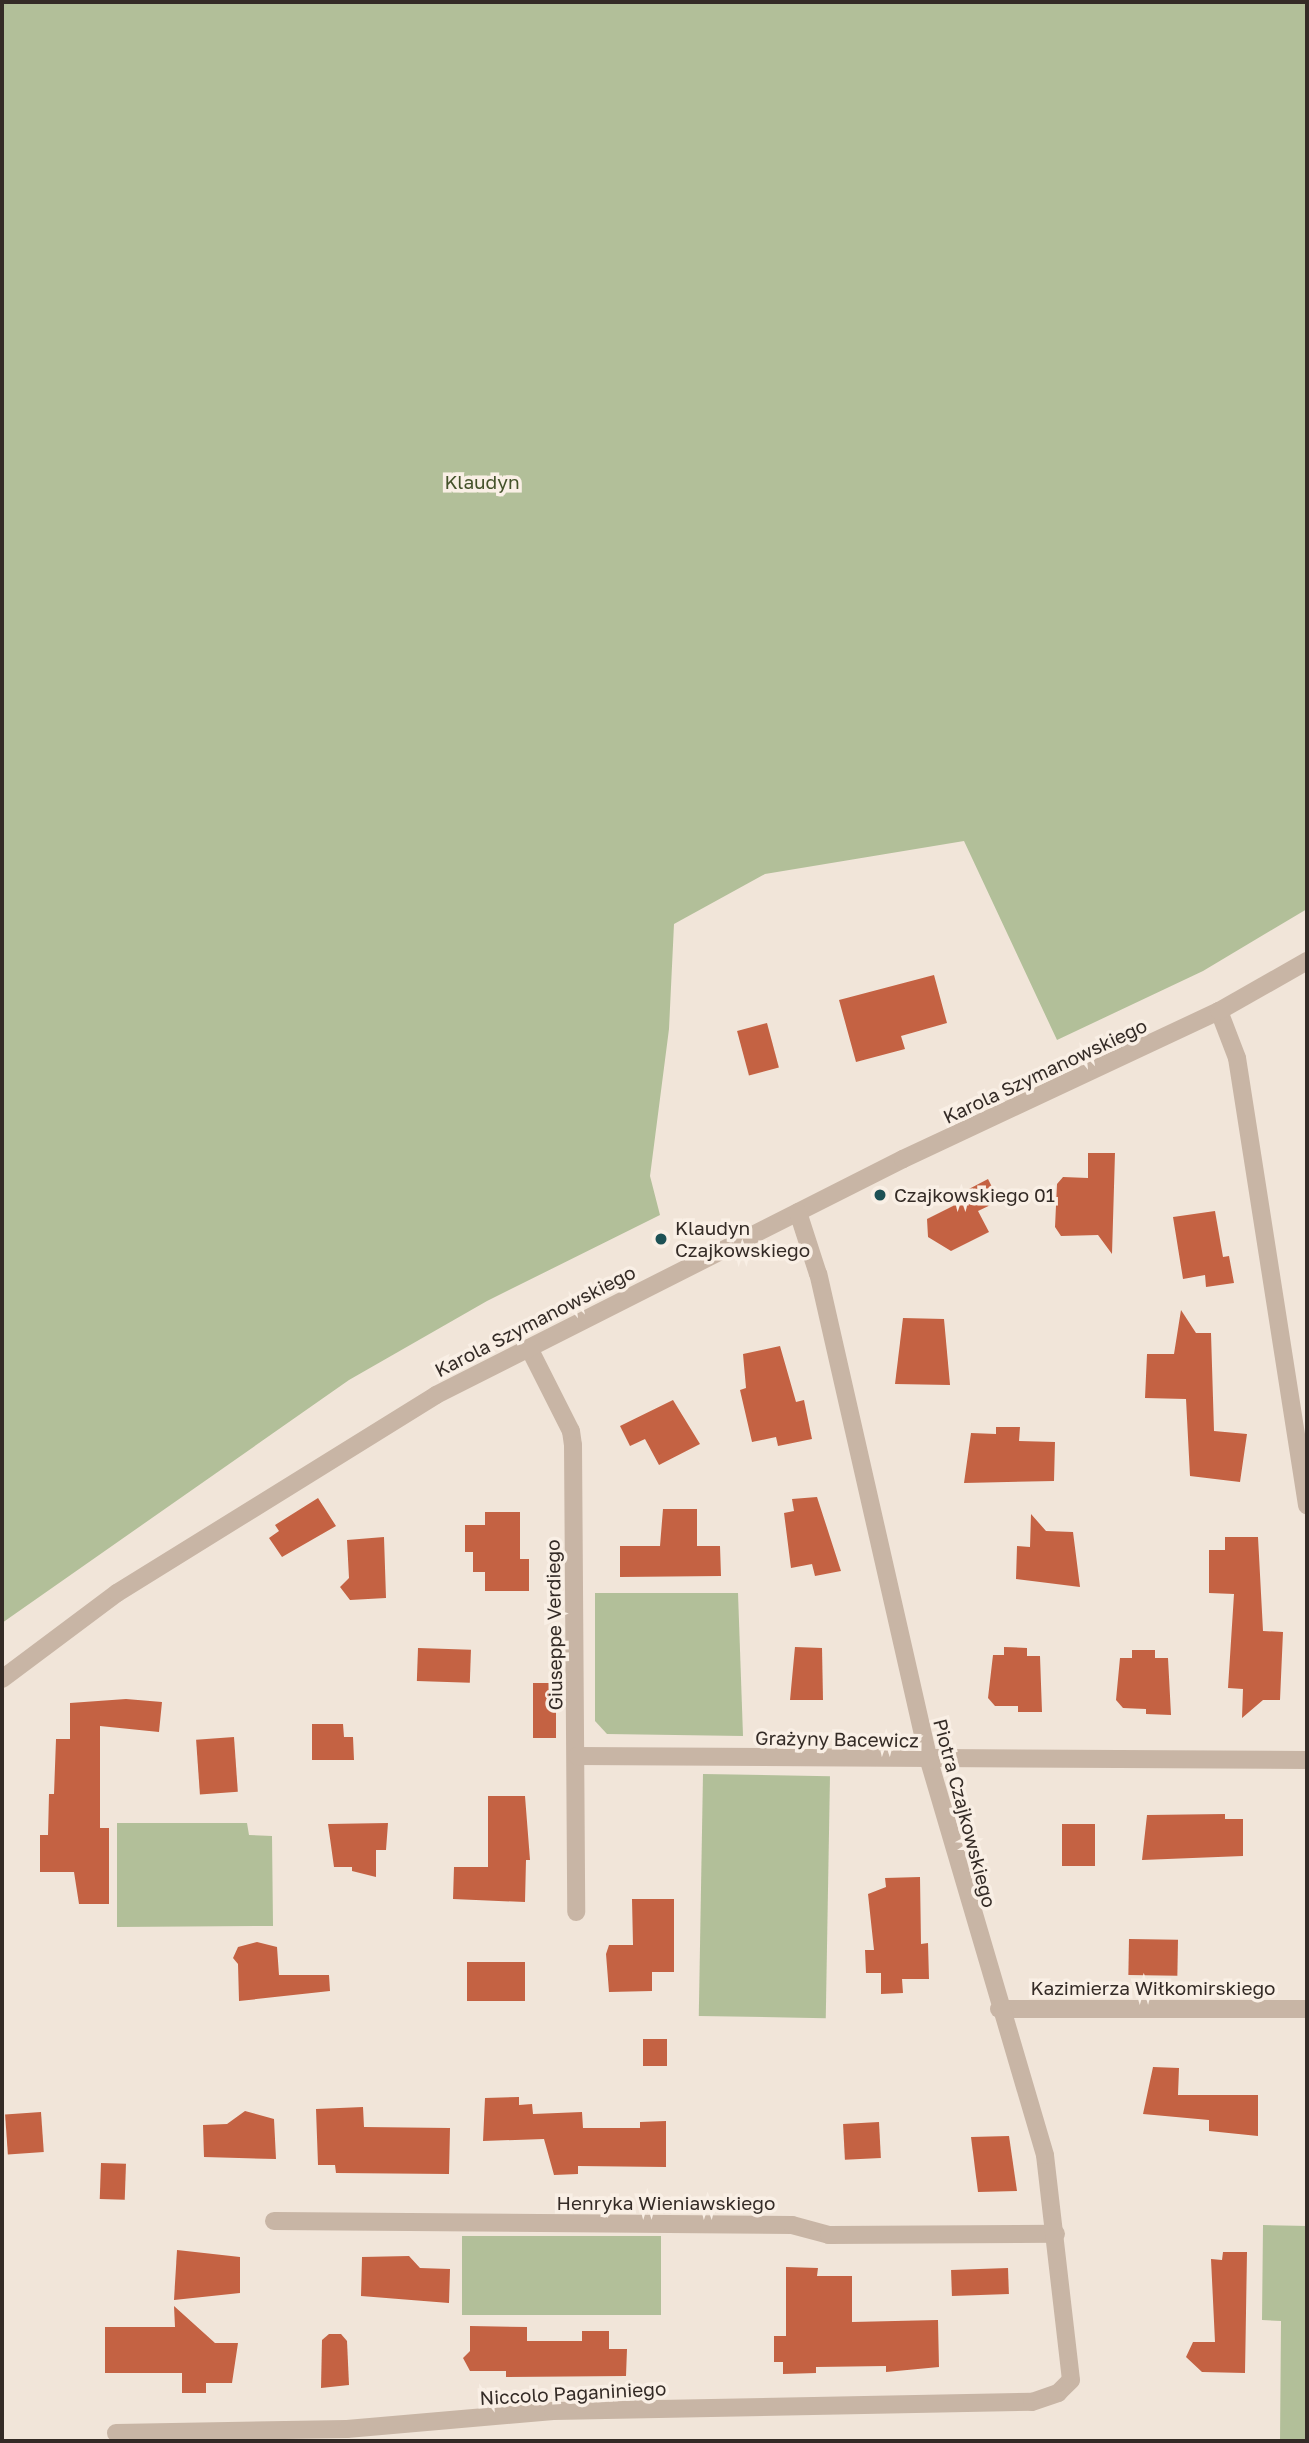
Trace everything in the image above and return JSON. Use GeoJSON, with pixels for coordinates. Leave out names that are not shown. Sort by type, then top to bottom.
{"type":"FeatureCollection","features":[{"type":"Feature","properties":{"kind":"street","name":"Karola Szymanowskiego"},"geometry":{"type":"LineString","coordinates":[[2,1679],[117,1593],[250,1506],[436,1395],[797,1212],[1219,1011],[1307,961]]}},
{"type":"Feature","properties":{"kind":"street"},"geometry":{"type":"LineString","coordinates":[[1219,1011],[1237,1058],[1307,1506]]}},
{"type":"Feature","properties":{"kind":"street","name":"Piotra Czajkowskiego"},"geometry":{"type":"LineString","coordinates":[[797,1212],[818,1274],[929,1761],[999,2009],[1033,2108],[1056,2234],[1073,2370],[1058,2393],[1032,2402]]}},
{"type":"Feature","properties":{"kind":"street","name":"Giuseppe Verdiego"},"geometry":{"type":"LineString","coordinates":[[529,1348],[573,1446],[576,1912]]}},
{"type":"Feature","properties":{"kind":"street","name":"Grażyny Bacewicz"},"geometry":{"type":"LineString","coordinates":[[577,1756],[929,1761],[1307,1760]]}},
{"type":"Feature","properties":{"kind":"street","name":"Kazimierza Wiłkomirskiego"},"geometry":{"type":"LineString","coordinates":[[999,2009],[1307,2009]]}},
{"type":"Feature","properties":{"kind":"street","name":"Henryka Wieniawskiego"},"geometry":{"type":"LineString","coordinates":[[274,2221],[792,2225],[830,2235],[1056,2234]]}},
{"type":"Feature","properties":{"kind":"street","name":"Niccolo Paganiniego"},"geometry":{"type":"LineString","coordinates":[[116,2433],[347,2429],[553,2412],[1032,2402]]}},
{"type":"Feature","properties":{"kind":"green space","name":"Klaudyn"},"geometry":{"type":"Polygon","coordinates":[[[2,2],[1307,2],[1307,909],[1203,971],[1057,1040],[964,841],[765,874],[674,924],[669,1029],[650,1176],[660,1215],[487,1301],[349,1380],[2,1623],[2,2]]]}},
{"type":"Feature","properties":{"kind":"green space"},"geometry":{"type":"Polygon","coordinates":[[[595,1593],[738,1593],[743,1736],[607,1734],[595,1721],[595,1593]]]}},
{"type":"Feature","properties":{"kind":"green space"},"geometry":{"type":"Polygon","coordinates":[[[703,1774],[830,1776],[826,2018],[699,2016],[703,1774]]]}},
{"type":"Feature","properties":{"kind":"green space"},"geometry":{"type":"Polygon","coordinates":[[[117,1823],[247,1823],[249,1835],[272,1836],[273,1926],[117,1927],[117,1823]]]}},
{"type":"Feature","properties":{"kind":"green space"},"geometry":{"type":"Polygon","coordinates":[[[1263,2225],[1307,2226],[1307,2441],[1280,2441],[1281,2321],[1262,2320],[1263,2225]]]}},
{"type":"Feature","properties":{"kind":"green space"},"geometry":{"type":"Polygon","coordinates":[[[462,2236],[661,2236],[661,2315],[462,2315],[462,2236]]]}},
{"type":"Feature","properties":{"kind":"building"},"geometry":{"type":"Polygon","coordinates":[[[934,975],[947,1023],[901,1036],[905,1049],[856,1062],[839,1000],[934,975]]]}},
{"type":"Feature","properties":{"kind":"building"},"geometry":{"type":"Polygon","coordinates":[[[767,1023],[779,1067],[749,1075],[737,1031],[767,1023]]]}},
{"type":"Feature","properties":{"kind":"building"},"geometry":{"type":"Polygon","coordinates":[[[1088,1153],[1115,1153],[1112,1254],[1098,1235],[1061,1236],[1055,1227],[1057,1184],[1063,1177],[1088,1178],[1088,1153]]]}},
{"type":"Feature","properties":{"kind":"building"},"geometry":{"type":"Polygon","coordinates":[[[988,1179],[999,1201],[978,1211],[989,1232],[951,1251],[928,1237],[927,1219],[971,1197],[967,1190],[988,1179]]]}},
{"type":"Feature","properties":{"kind":"building"},"geometry":{"type":"Polygon","coordinates":[[[1215,1211],[1223,1257],[1229,1256],[1234,1283],[1206,1287],[1205,1275],[1183,1279],[1173,1217],[1215,1211]]]}},
{"type":"Feature","properties":{"kind":"building"},"geometry":{"type":"Polygon","coordinates":[[[1181,1310],[1196,1333],[1211,1333],[1214,1431],[1247,1434],[1240,1482],[1190,1476],[1186,1399],[1145,1398],[1147,1354],[1174,1354],[1181,1310]]]}},
{"type":"Feature","properties":{"kind":"building"},"geometry":{"type":"Polygon","coordinates":[[[903,1318],[944,1319],[950,1385],[895,1384],[903,1318]]]}},
{"type":"Feature","properties":{"kind":"building"},"geometry":{"type":"Polygon","coordinates":[[[780,1346],[796,1402],[804,1400],[812,1439],[778,1446],[776,1437],[752,1442],[740,1390],[746,1388],[743,1354],[780,1346]]]}},
{"type":"Feature","properties":{"kind":"building"},"geometry":{"type":"Polygon","coordinates":[[[673,1400],[700,1444],[659,1465],[645,1439],[630,1446],[620,1426],[673,1400]]]}},
{"type":"Feature","properties":{"kind":"building"},"geometry":{"type":"Polygon","coordinates":[[[996,1427],[1020,1427],[1019,1441],[1055,1442],[1054,1481],[964,1483],[971,1433],[996,1434],[996,1427]]]}},
{"type":"Feature","properties":{"kind":"building"},"geometry":{"type":"Polygon","coordinates":[[[817,1497],[841,1571],[815,1576],[812,1564],[791,1568],[784,1513],[794,1511],[792,1499],[817,1497]]]}},
{"type":"Feature","properties":{"kind":"building"},"geometry":{"type":"Polygon","coordinates":[[[318,1498],[336,1526],[282,1557],[269,1538],[279,1531],[275,1525],[318,1498]]]}},
{"type":"Feature","properties":{"kind":"building"},"geometry":{"type":"Polygon","coordinates":[[[663,1509],[697,1509],[697,1546],[720,1546],[721,1576],[620,1577],[620,1546],[660,1546],[663,1509]]]}},
{"type":"Feature","properties":{"kind":"building"},"geometry":{"type":"Polygon","coordinates":[[[485,1512],[520,1512],[520,1559],[529,1559],[529,1591],[485,1591],[485,1572],[473,1572],[473,1552],[465,1552],[465,1525],[485,1525],[485,1512]]]}},
{"type":"Feature","properties":{"kind":"building"},"geometry":{"type":"Polygon","coordinates":[[[1031,1514],[1046,1531],[1073,1532],[1080,1587],[1016,1579],[1017,1546],[1030,1547],[1031,1514]]]}},
{"type":"Feature","properties":{"kind":"building"},"geometry":{"type":"Polygon","coordinates":[[[384,1537],[386,1598],[350,1600],[340,1587],[349,1578],[347,1540],[384,1537]]]}},
{"type":"Feature","properties":{"kind":"building"},"geometry":{"type":"Polygon","coordinates":[[[1225,1537],[1258,1537],[1263,1631],[1283,1632],[1280,1700],[1263,1700],[1242,1718],[1243,1689],[1228,1688],[1234,1594],[1209,1593],[1209,1550],[1225,1550],[1225,1537]]]}},
{"type":"Feature","properties":{"kind":"building"},"geometry":{"type":"Polygon","coordinates":[[[795,1647],[822,1648],[823,1700],[790,1700],[795,1647]]]}},
{"type":"Feature","properties":{"kind":"building"},"geometry":{"type":"Polygon","coordinates":[[[1004,1647],[1027,1648],[1027,1656],[1040,1656],[1042,1712],[1018,1712],[1018,1706],[995,1706],[988,1698],[993,1655],[1004,1655],[1004,1647]]]}},
{"type":"Feature","properties":{"kind":"building"},"geometry":{"type":"Polygon","coordinates":[[[418,1648],[471,1650],[470,1683],[417,1681],[418,1648]]]}},
{"type":"Feature","properties":{"kind":"building"},"geometry":{"type":"Polygon","coordinates":[[[1132,1650],[1155,1650],[1155,1658],[1168,1658],[1171,1715],[1146,1714],[1146,1709],[1123,1708],[1116,1700],[1120,1658],[1132,1658],[1132,1650]]]}},
{"type":"Feature","properties":{"kind":"building"},"geometry":{"type":"Polygon","coordinates":[[[533,1683],[556,1683],[556,1738],[533,1738],[533,1683]]]}},
{"type":"Feature","properties":{"kind":"building"},"geometry":{"type":"Polygon","coordinates":[[[126,1699],[162,1702],[159,1732],[100,1726],[100,1828],[109,1828],[109,1904],[79,1904],[74,1872],[40,1872],[40,1835],[48,1835],[49,1794],[54,1794],[56,1739],[70,1739],[70,1703],[126,1699]]]}},
{"type":"Feature","properties":{"kind":"building"},"geometry":{"type":"Polygon","coordinates":[[[312,1724],[343,1724],[344,1737],[353,1737],[354,1760],[312,1760],[312,1724]]]}},
{"type":"Feature","properties":{"kind":"building"},"geometry":{"type":"Polygon","coordinates":[[[234,1737],[238,1792],[200,1795],[196,1740],[234,1737]]]}},
{"type":"Feature","properties":{"kind":"building"},"geometry":{"type":"Polygon","coordinates":[[[488,1796],[525,1796],[530,1860],[526,1860],[525,1902],[453,1899],[454,1867],[488,1867],[488,1796]]]}},
{"type":"Feature","properties":{"kind":"building"},"geometry":{"type":"Polygon","coordinates":[[[1225,1814],[1225,1819],[1243,1819],[1243,1856],[1142,1860],[1147,1815],[1225,1814]]]}},
{"type":"Feature","properties":{"kind":"building"},"geometry":{"type":"Polygon","coordinates":[[[388,1823],[386,1850],[376,1850],[376,1877],[352,1871],[352,1867],[334,1867],[328,1824],[388,1823]]]}},
{"type":"Feature","properties":{"kind":"building"},"geometry":{"type":"Polygon","coordinates":[[[1062,1824],[1095,1824],[1095,1866],[1062,1866],[1062,1824]]]}},
{"type":"Feature","properties":{"kind":"building"},"geometry":{"type":"Polygon","coordinates":[[[920,1877],[921,1944],[928,1943],[929,1979],[902,1979],[903,1993],[881,1994],[881,1973],[866,1973],[865,1950],[874,1950],[868,1894],[886,1887],[885,1878],[920,1877]]]}},
{"type":"Feature","properties":{"kind":"building"},"geometry":{"type":"Polygon","coordinates":[[[632,1899],[674,1899],[674,1972],[652,1972],[652,1991],[609,1992],[606,1954],[609,1945],[633,1945],[632,1899]]]}},
{"type":"Feature","properties":{"kind":"building"},"geometry":{"type":"Polygon","coordinates":[[[1129,1939],[1178,1940],[1177,1976],[1128,1975],[1129,1939]]]}},
{"type":"Feature","properties":{"kind":"building"},"geometry":{"type":"Polygon","coordinates":[[[257,1942],[277,1947],[279,1975],[329,1975],[330,1991],[239,2001],[238,1964],[233,1958],[238,1947],[257,1942]]]}},
{"type":"Feature","properties":{"kind":"building"},"geometry":{"type":"Polygon","coordinates":[[[467,1962],[525,1962],[525,2001],[467,2001],[467,1962]]]}},
{"type":"Feature","properties":{"kind":"building"},"geometry":{"type":"Polygon","coordinates":[[[643,2039],[667,2039],[667,2066],[643,2066],[643,2039]]]}},
{"type":"Feature","properties":{"kind":"building"},"geometry":{"type":"Polygon","coordinates":[[[1153,2067],[1179,2068],[1178,2095],[1258,2095],[1258,2136],[1209,2131],[1209,2120],[1143,2114],[1153,2067]]]}},
{"type":"Feature","properties":{"kind":"building"},"geometry":{"type":"Polygon","coordinates":[[[519,2097],[519,2105],[532,2104],[533,2114],[582,2112],[583,2128],[640,2128],[640,2122],[666,2121],[666,2167],[578,2166],[578,2174],[554,2175],[544,2139],[483,2141],[485,2098],[519,2097]]]}},
{"type":"Feature","properties":{"kind":"building"},"geometry":{"type":"Polygon","coordinates":[[[363,2107],[364,2127],[450,2128],[449,2174],[336,2173],[335,2165],[318,2165],[316,2109],[363,2107]]]}},
{"type":"Feature","properties":{"kind":"building"},"geometry":{"type":"Polygon","coordinates":[[[245,2111],[274,2119],[276,2159],[204,2157],[203,2125],[227,2124],[245,2111]]]}},
{"type":"Feature","properties":{"kind":"building"},"geometry":{"type":"Polygon","coordinates":[[[41,2112],[44,2152],[8,2154],[5,2115],[41,2112]]]}},
{"type":"Feature","properties":{"kind":"building"},"geometry":{"type":"Polygon","coordinates":[[[879,2122],[881,2158],[845,2160],[843,2124],[879,2122]]]}},
{"type":"Feature","properties":{"kind":"building"},"geometry":{"type":"Polygon","coordinates":[[[1009,2136],[1017,2191],[978,2192],[971,2137],[1009,2136]]]}},
{"type":"Feature","properties":{"kind":"building"},"geometry":{"type":"Polygon","coordinates":[[[101,2163],[126,2164],[125,2200],[100,2199],[101,2163]]]}},
{"type":"Feature","properties":{"kind":"building"},"geometry":{"type":"Polygon","coordinates":[[[177,2250],[240,2257],[240,2293],[174,2300],[177,2250]]]}},
{"type":"Feature","properties":{"kind":"building"},"geometry":{"type":"Polygon","coordinates":[[[1223,2252],[1247,2252],[1245,2373],[1202,2372],[1186,2357],[1193,2342],[1215,2342],[1211,2259],[1222,2260],[1223,2252]]]}},
{"type":"Feature","properties":{"kind":"building"},"geometry":{"type":"Polygon","coordinates":[[[409,2256],[420,2268],[450,2269],[449,2303],[361,2296],[362,2257],[409,2256]]]}},
{"type":"Feature","properties":{"kind":"building"},"geometry":{"type":"Polygon","coordinates":[[[786,2267],[818,2268],[817,2276],[852,2276],[852,2322],[938,2320],[939,2367],[886,2372],[886,2366],[816,2367],[816,2373],[783,2374],[783,2362],[774,2362],[774,2336],[786,2336],[786,2267]]]}},
{"type":"Feature","properties":{"kind":"building"},"geometry":{"type":"Polygon","coordinates":[[[1008,2268],[1009,2294],[952,2296],[951,2270],[1008,2268]]]}},
{"type":"Feature","properties":{"kind":"building"},"geometry":{"type":"Polygon","coordinates":[[[174,2306],[215,2343],[238,2343],[232,2383],[206,2383],[206,2393],[182,2393],[182,2373],[105,2373],[105,2327],[175,2327],[174,2306]]]}},
{"type":"Feature","properties":{"kind":"building"},"geometry":{"type":"Polygon","coordinates":[[[470,2326],[527,2327],[527,2341],[582,2341],[582,2331],[609,2331],[609,2349],[627,2349],[626,2376],[506,2377],[506,2371],[470,2371],[463,2358],[470,2351],[470,2326]]]}},
{"type":"Feature","properties":{"kind":"building"},"geometry":{"type":"Polygon","coordinates":[[[329,2334],[341,2334],[347,2341],[349,2385],[321,2388],[322,2340],[329,2334]]]}},
{"type":"Feature","properties":{"kind":"place","name":"Czajkowskiego 01"},"geometry":{"type":"Point","coordinates":[880,1195]}},
{"type":"Feature","properties":{"kind":"place","name":"Klaudyn Czajkowskiego"},"geometry":{"type":"Point","coordinates":[661,1239]}}]}
